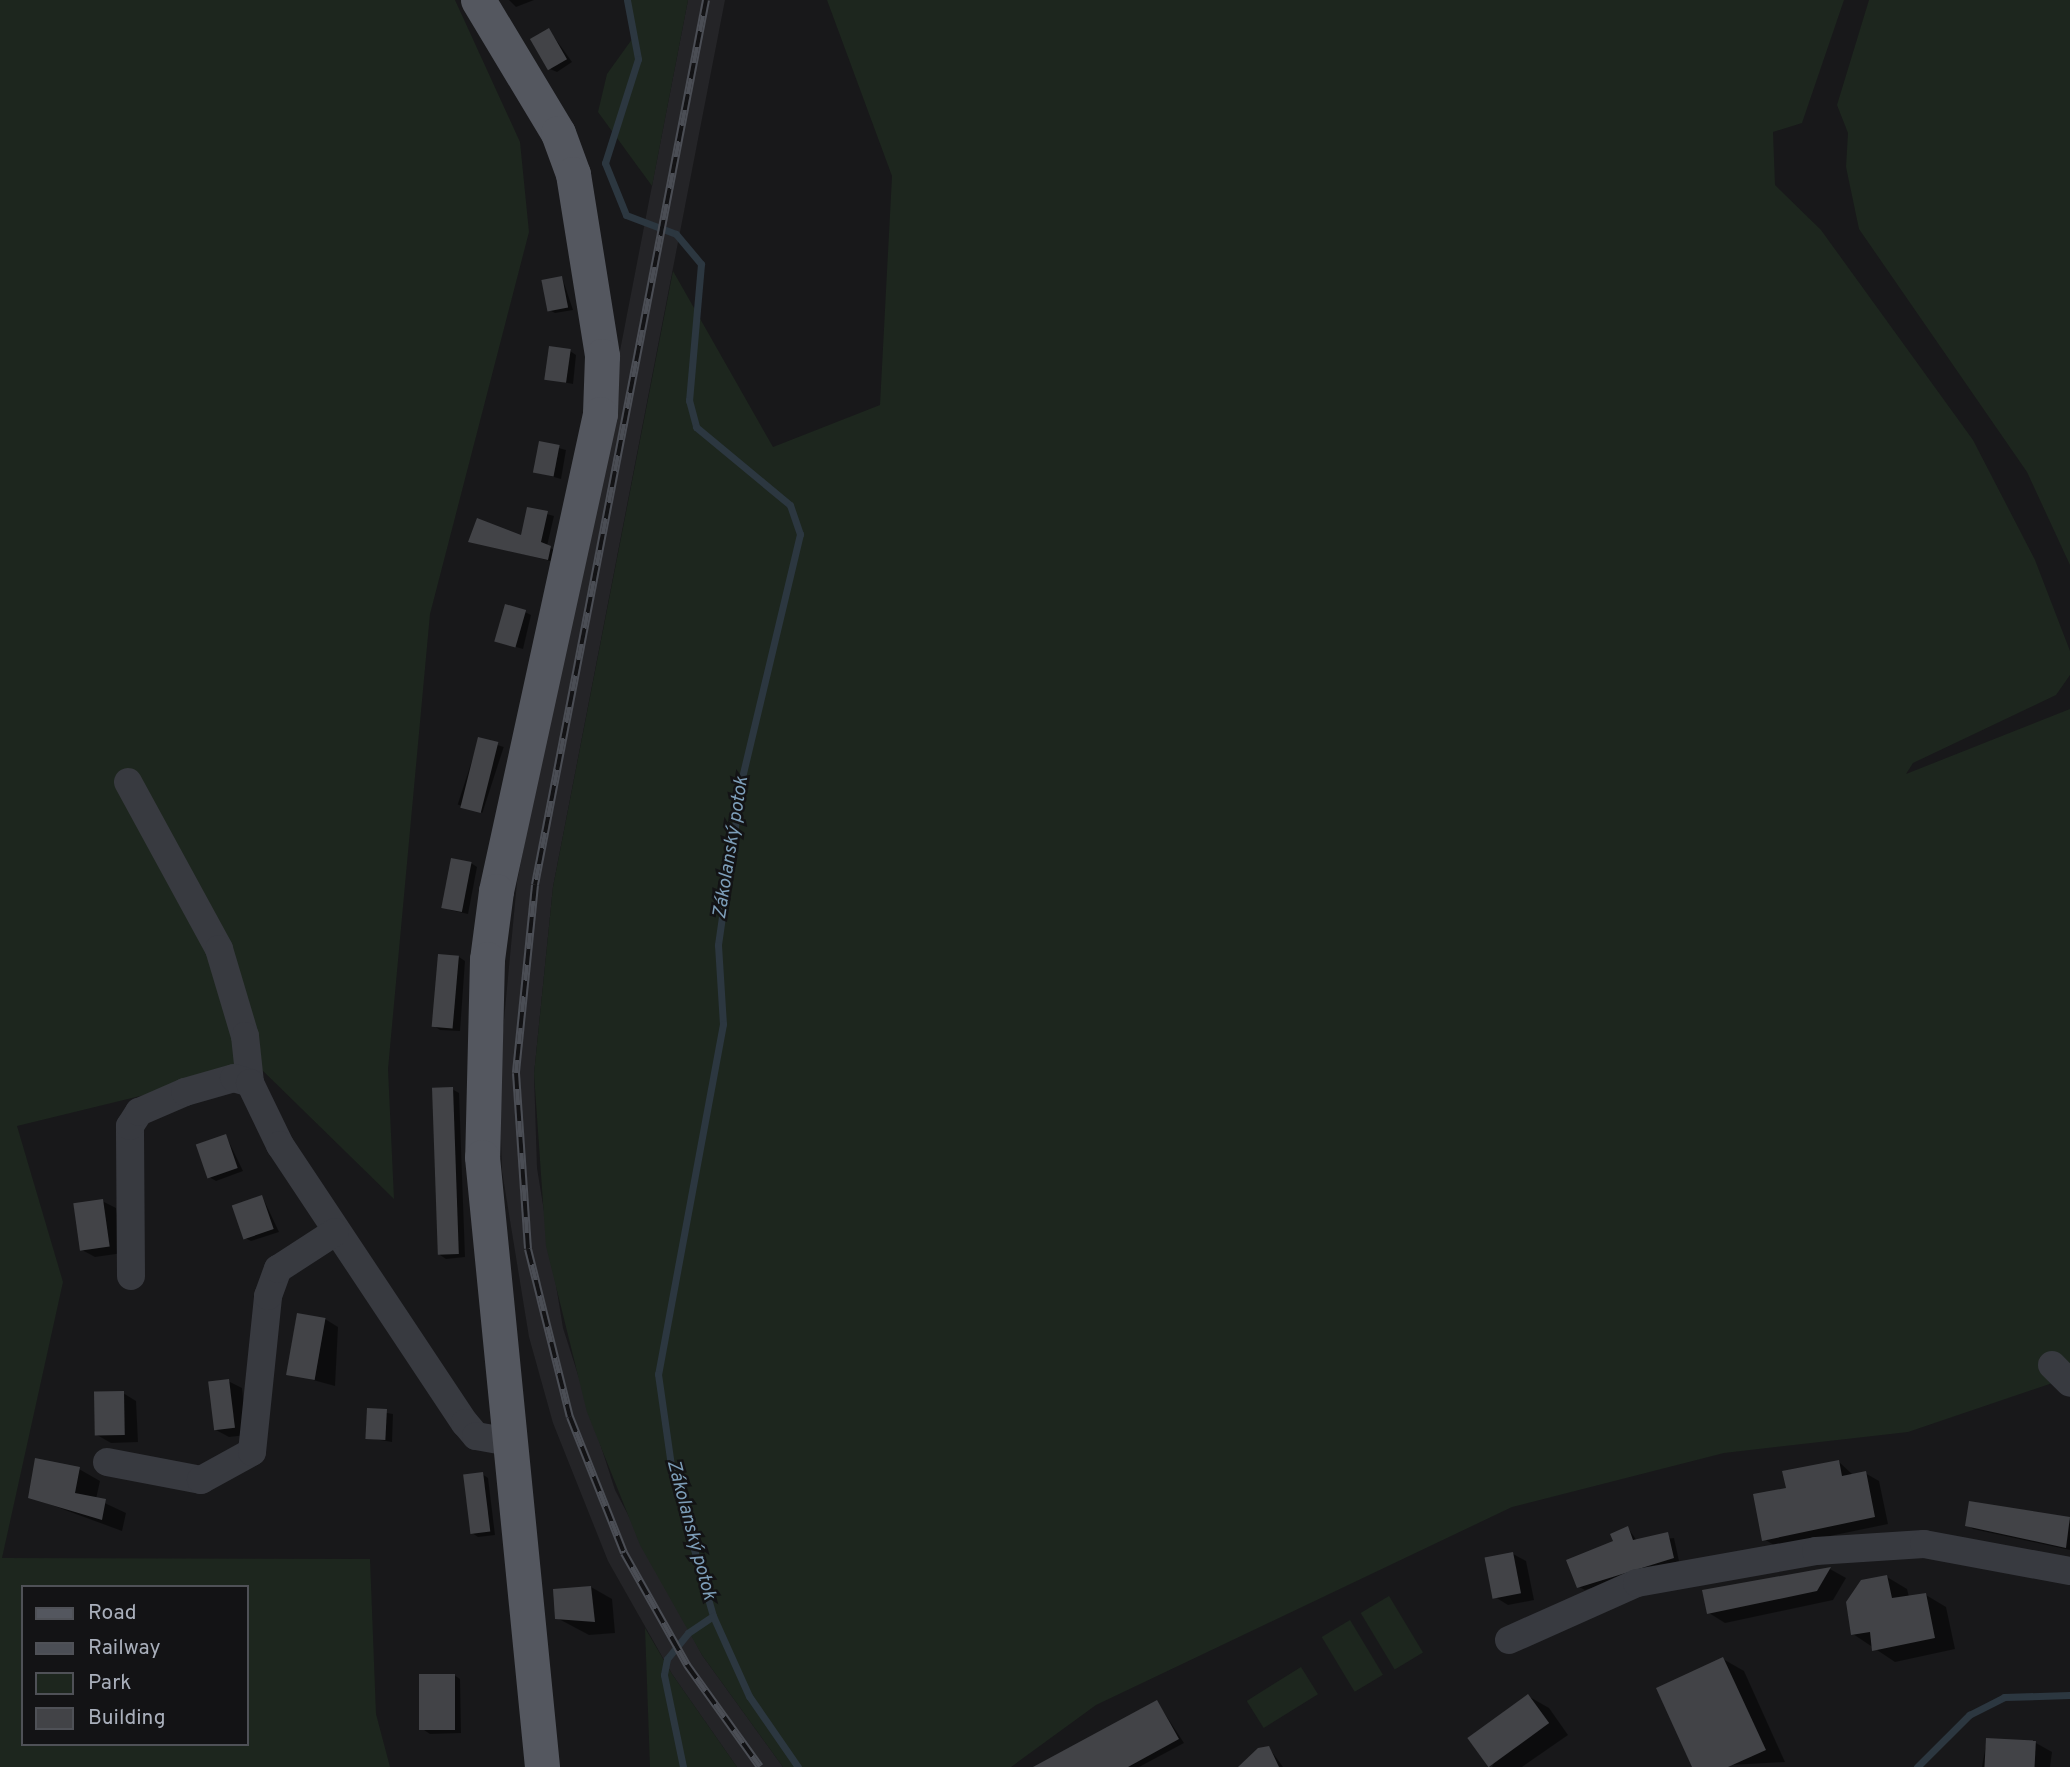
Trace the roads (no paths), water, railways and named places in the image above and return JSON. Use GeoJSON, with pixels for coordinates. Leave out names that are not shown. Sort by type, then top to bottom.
{"type":"FeatureCollection","features":[{"type":"Feature","properties":{"kind":"main road"},"geometry":{"type":"LineString","coordinates":[[478,0],[558,133],[573,174],[603,382],[487,960],[482,1157],[542,1767]]}},
{"type":"Feature","properties":{"kind":"street"},"geometry":{"type":"LineString","coordinates":[[128,782],[219,949],[245,1035],[250,1083],[335,1232],[476,1436],[509,1442]]}},
{"type":"Feature","properties":{"kind":"street"},"geometry":{"type":"LineString","coordinates":[[131,1276],[130,1126],[139,1112],[185,1091],[234,1078],[250,1083]]}},
{"type":"Feature","properties":{"kind":"street"},"geometry":{"type":"LineString","coordinates":[[107,1462],[201,1480],[252,1452],[268,1296],[278,1269],[335,1232]]}},
{"type":"Feature","properties":{"kind":"street"},"geometry":{"type":"LineString","coordinates":[[1509,1640],[1637,1583],[1816,1551],[1924,1544],[2070,1571]]}},
{"type":"Feature","properties":{"kind":"waterway","name":"Zákolanský potok"},"geometry":{"type":"LineString","coordinates":[[627,0],[638,59],[605,163],[626,215],[676,234],[701,264],[689,400],[696,427],[790,505],[800,534],[742,778],[718,945],[723,1024],[658,1374],[672,1472],[713,1616],[688,1633],[667,1659],[664,1675],[683,1767]]}},
{"type":"Feature","properties":{"kind":"waterway"},"geometry":{"type":"LineString","coordinates":[[713,1616],[749,1696],[798,1767]]}},
{"type":"Feature","properties":{"kind":"waterway","name":"Zákolanský potok"},"geometry":{"type":"LineString","coordinates":[[1917,1767],[1969,1715],[2004,1697],[2070,1695]]}},
{"type":"Feature","properties":{"kind":"railway"},"geometry":{"type":"LineString","coordinates":[[706,0],[535,885],[516,1073],[528,1249],[570,1417],[624,1553],[687,1665],[760,1767]]}}]}
